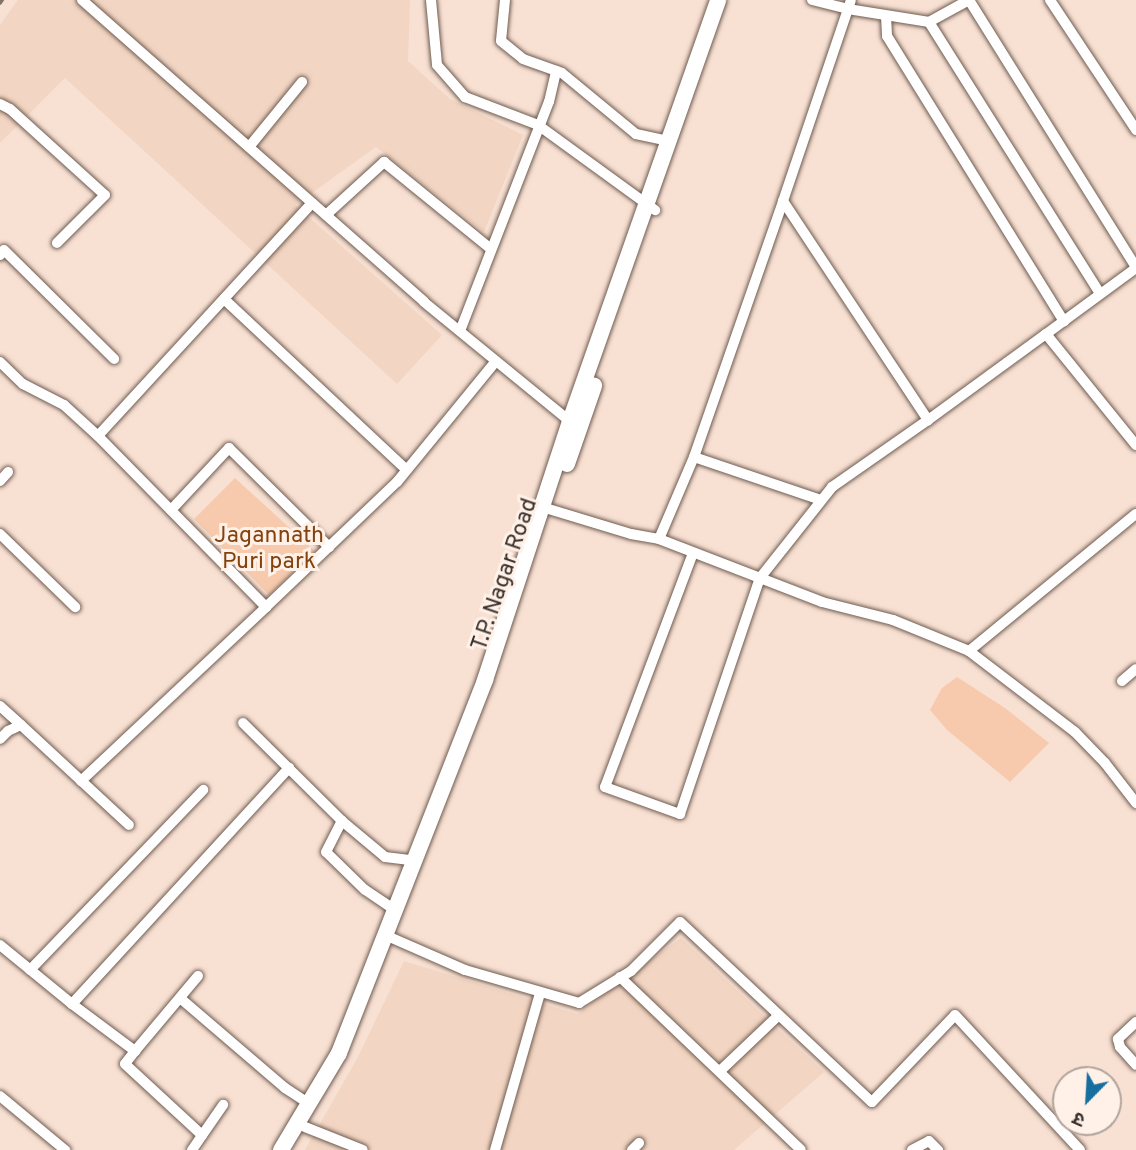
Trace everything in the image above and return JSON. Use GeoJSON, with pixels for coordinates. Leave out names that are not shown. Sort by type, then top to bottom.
{"type":"FeatureCollection","features":[{"type":"Feature","properties":{"kind":"main road"},"geometry":{"type":"LineString","coordinates":[[651,207],[670,141],[718,0]]}},
{"type":"Feature","properties":{"kind":"main road","name":"T.P. Nagar Road"},"geometry":{"type":"LineString","coordinates":[[292,1150],[349,1053],[389,937],[502,659],[575,425],[727,0]]}},
{"type":"Feature","properties":{"kind":"main road"},"geometry":{"type":"LineString","coordinates":[[281,1150],[340,1053],[389,937],[395,910],[485,680],[547,509]]}},
{"type":"Feature","properties":{"kind":"street"},"geometry":{"type":"LineString","coordinates":[[82,0],[460,331],[575,425]]}},
{"type":"Feature","properties":{"kind":"street"},"geometry":{"type":"LineString","coordinates":[[431,0],[436,65],[465,97],[538,125],[651,207]]}},
{"type":"Feature","properties":{"kind":"street"},"geometry":{"type":"LineString","coordinates":[[505,0],[500,41],[523,59],[556,71],[636,134],[670,141]]}},
{"type":"Feature","properties":{"kind":"street"},"geometry":{"type":"LineString","coordinates":[[693,553],[605,787],[681,814],[760,578],[821,500],[832,487],[1136,267],[969,0],[929,22],[886,16],[850,5],[812,0]]}},
{"type":"Feature","properties":{"kind":"street"},"geometry":{"type":"LineString","coordinates":[[1050,0],[1136,130]]}},
{"type":"Feature","properties":{"kind":"street"},"geometry":{"type":"LineString","coordinates":[[659,539],[694,457],[850,5]]}},
{"type":"Feature","properties":{"kind":"street"},"geometry":{"type":"LineString","coordinates":[[886,16],[887,36],[1063,322]]}},
{"type":"Feature","properties":{"kind":"street"},"geometry":{"type":"LineString","coordinates":[[929,22],[1100,294]]}},
{"type":"Feature","properties":{"kind":"street"},"geometry":{"type":"LineString","coordinates":[[460,331],[549,102],[556,71]]}},
{"type":"Feature","properties":{"kind":"street"},"geometry":{"type":"LineString","coordinates":[[249,147],[302,82]]}},
{"type":"Feature","properties":{"kind":"street"},"geometry":{"type":"LineString","coordinates":[[0,104],[10,109],[105,195],[57,243]]}},
{"type":"Feature","properties":{"kind":"street"},"geometry":{"type":"LineString","coordinates":[[326,215],[384,162],[491,249]]}},
{"type":"Feature","properties":{"kind":"street"},"geometry":{"type":"LineString","coordinates":[[783,201],[928,420]]}},
{"type":"Feature","properties":{"kind":"street"},"geometry":{"type":"LineString","coordinates":[[98,436],[312,203]]}},
{"type":"Feature","properties":{"kind":"street"},"geometry":{"type":"LineString","coordinates":[[0,254],[4,250],[114,359]]}},
{"type":"Feature","properties":{"kind":"street"},"geometry":{"type":"LineString","coordinates":[[224,299],[407,470]]}},
{"type":"Feature","properties":{"kind":"street"},"geometry":{"type":"LineString","coordinates":[[1046,334],[1136,445]]}},
{"type":"Feature","properties":{"kind":"street"},"geometry":{"type":"LineString","coordinates":[[81,781],[407,470],[496,360]]}},
{"type":"Feature","properties":{"kind":"street"},"geometry":{"type":"LineString","coordinates":[[0,362],[23,384],[64,405],[98,436],[266,607]]}},
{"type":"Feature","properties":{"kind":"street"},"geometry":{"type":"LineString","coordinates":[[171,510],[229,449],[329,547]]}},
{"type":"Feature","properties":{"kind":"street"},"geometry":{"type":"LineString","coordinates":[[694,457],[821,500]]}},
{"type":"Feature","properties":{"kind":"street"},"geometry":{"type":"LineString","coordinates":[[0,481],[8,472]]}},
{"type":"Feature","properties":{"kind":"street"},"geometry":{"type":"LineString","coordinates":[[547,509],[631,534],[659,539],[822,603],[893,620],[969,651],[1075,732],[1105,763],[1136,803]]}},
{"type":"Feature","properties":{"kind":"street"},"geometry":{"type":"LineString","coordinates":[[969,651],[1136,514]]}},
{"type":"Feature","properties":{"kind":"street"},"geometry":{"type":"LineString","coordinates":[[0,534],[75,607]]}},
{"type":"Feature","properties":{"kind":"street"},"geometry":{"type":"LineString","coordinates":[[1122,681],[1136,669]]}},
{"type":"Feature","properties":{"kind":"street"},"geometry":{"type":"LineString","coordinates":[[0,706],[129,825]]}},
{"type":"Feature","properties":{"kind":"street"},"geometry":{"type":"LineString","coordinates":[[243,723],[342,821],[385,857],[415,861]]}},
{"type":"Feature","properties":{"kind":"street"},"geometry":{"type":"LineString","coordinates":[[0,738],[8,730],[21,725]]}},
{"type":"Feature","properties":{"kind":"street"},"geometry":{"type":"LineString","coordinates":[[72,1004],[289,768]]}},
{"type":"Feature","properties":{"kind":"street"},"geometry":{"type":"LineString","coordinates":[[30,970],[203,790]]}},
{"type":"Feature","properties":{"kind":"street"},"geometry":{"type":"LineString","coordinates":[[342,821],[326,852],[365,890],[395,910]]}},
{"type":"Feature","properties":{"kind":"street"},"geometry":{"type":"LineString","coordinates":[[389,937],[465,970],[579,1003],[631,971],[680,922],[872,1102],[955,1015],[1072,1147]]}},
{"type":"Feature","properties":{"kind":"street"},"geometry":{"type":"LineString","coordinates":[[0,945],[135,1051]]}},
{"type":"Feature","properties":{"kind":"street"},"geometry":{"type":"LineString","coordinates":[[198,976],[125,1064],[202,1135]]}},
{"type":"Feature","properties":{"kind":"street"},"geometry":{"type":"LineString","coordinates":[[620,977],[801,1150]]}},
{"type":"Feature","properties":{"kind":"street"},"geometry":{"type":"LineString","coordinates":[[495,1150],[540,993]]}},
{"type":"Feature","properties":{"kind":"street"},"geometry":{"type":"LineString","coordinates":[[180,998],[285,1088],[310,1104]]}},
{"type":"Feature","properties":{"kind":"street"},"geometry":{"type":"LineString","coordinates":[[720,1071],[779,1015]]}},
{"type":"Feature","properties":{"kind":"street"},"geometry":{"type":"LineString","coordinates":[[1136,1022],[1118,1039],[1120,1047],[1136,1065]]}},
{"type":"Feature","properties":{"kind":"street"},"geometry":{"type":"LineString","coordinates":[[0,1096],[65,1150]]}},
{"type":"Feature","properties":{"kind":"street"},"geometry":{"type":"LineString","coordinates":[[192,1150],[223,1105]]}},
{"type":"Feature","properties":{"kind":"street"},"geometry":{"type":"LineString","coordinates":[[305,1126],[363,1150]]}},
{"type":"Feature","properties":{"kind":"street"},"geometry":{"type":"LineString","coordinates":[[912,1150],[929,1141],[939,1150]]}},
{"type":"Feature","properties":{"kind":"shaded area"},"geometry":{"type":"Polygon","coordinates":[[[18,0],[410,0],[408,61],[450,99],[523,135],[484,232],[376,147],[295,205],[442,335],[397,384],[65,78],[0,143],[0,25],[18,0]]]}},
{"type":"Feature","properties":{"kind":"shaded area"},"geometry":{"type":"Polygon","coordinates":[[[681,938],[824,1072],[734,1150],[305,1150],[358,1057],[404,961],[577,1014],[681,938]]]}},
{"type":"Feature","properties":{"kind":"green space","name":"Jagannath Puri park"},"geometry":{"type":"Polygon","coordinates":[[[235,478],[315,551],[269,595],[194,519],[235,478]]]}},
{"type":"Feature","properties":{"kind":"green space"},"geometry":{"type":"Polygon","coordinates":[[[957,677],[1005,708],[1049,743],[1010,782],[947,730],[930,710],[942,688],[957,677]]]}}]}
